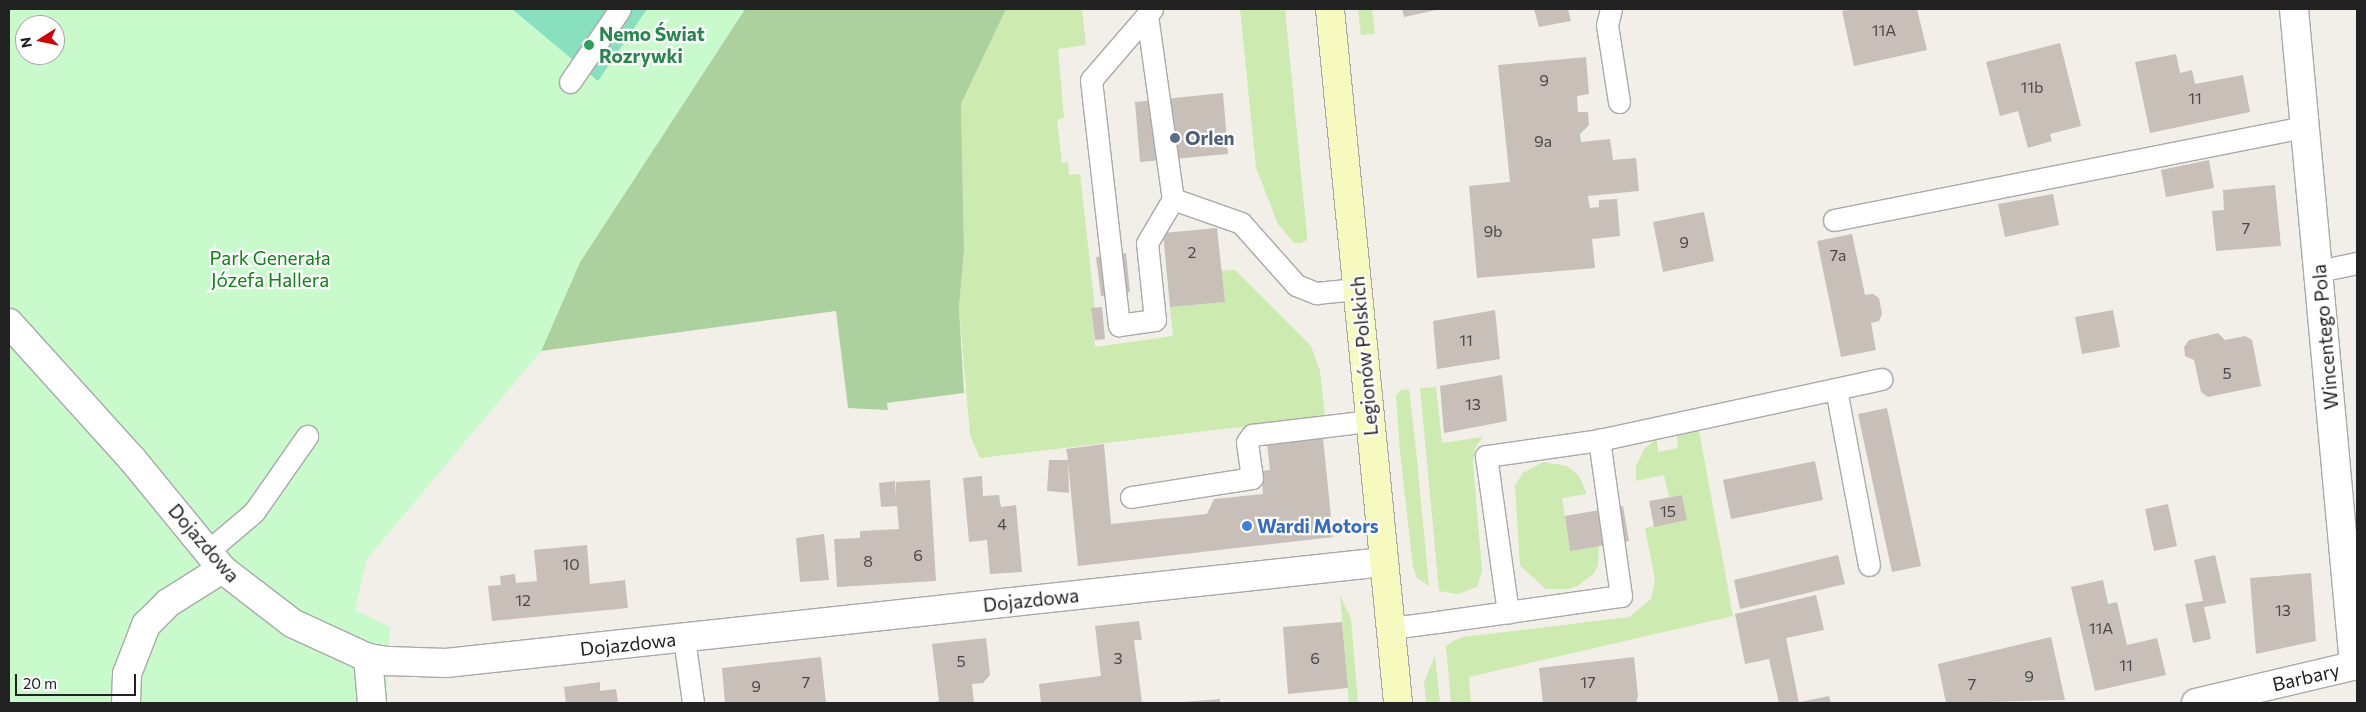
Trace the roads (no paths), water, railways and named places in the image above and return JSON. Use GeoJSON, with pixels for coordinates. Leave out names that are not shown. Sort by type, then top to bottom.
{"type":"FeatureCollection","features":[{"type":"Feature","properties":{"kind":"street","name":"Legionów Polskich"},"geometry":{"type":"LineString","coordinates":[[1330,9],[1398,703]]}},
{"type":"Feature","properties":{"kind":"street","name":"Wincentego Pola"},"geometry":{"type":"LineString","coordinates":[[2294,9],[2356,665]]}},
{"type":"Feature","properties":{"kind":"street","name":"Dojazdowa"},"geometry":{"type":"LineString","coordinates":[[9,323],[132,459],[215,560],[292,623],[368,658],[446,663],[1384,562]]}},
{"type":"Feature","properties":{"kind":"street"},"geometry":{"type":"LineString","coordinates":[[126,703],[127,674],[146,625],[215,560]]}},
{"type":"Feature","properties":{"kind":"street"},"geometry":{"type":"LineString","coordinates":[[368,658],[372,703]]}},
{"type":"Feature","properties":{"kind":"street","name":"Barbary"},"geometry":{"type":"LineString","coordinates":[[2196,703],[2356,665]]}},
{"type":"Feature","properties":{"kind":"lane"},"geometry":{"type":"LineString","coordinates":[[570,82],[620,9]]}},
{"type":"Feature","properties":{"kind":"lane"},"geometry":{"type":"LineString","coordinates":[[1611,9],[1607,26],[1619,102]]}},
{"type":"Feature","properties":{"kind":"lane"},"geometry":{"type":"LineString","coordinates":[[1150,12],[1173,199],[1147,243],[1155,320],[1119,325],[1091,80],[1150,12]]}},
{"type":"Feature","properties":{"kind":"lane"},"geometry":{"type":"LineString","coordinates":[[1834,220],[2305,127]]}},
{"type":"Feature","properties":{"kind":"lane"},"geometry":{"type":"LineString","coordinates":[[1173,199],[1241,223],[1296,286],[1316,293],[1357,289]]}},
{"type":"Feature","properties":{"kind":"lane"},"geometry":{"type":"LineString","coordinates":[[2319,271],[2357,263]]}},
{"type":"Feature","properties":{"kind":"lane"},"geometry":{"type":"LineString","coordinates":[[1508,612],[1486,456],[1599,440],[1882,379]]}},
{"type":"Feature","properties":{"kind":"lane"},"geometry":{"type":"LineString","coordinates":[[1836,389],[1869,565]]}},
{"type":"Feature","properties":{"kind":"lane"},"geometry":{"type":"LineString","coordinates":[[1131,496],[1252,478],[1247,442],[1252,435],[1370,421]]}},
{"type":"Feature","properties":{"kind":"lane"},"geometry":{"type":"LineString","coordinates":[[215,560],[254,512],[307,436]]}},
{"type":"Feature","properties":{"kind":"lane"},"geometry":{"type":"LineString","coordinates":[[1391,628],[1621,596],[1599,440]]}},
{"type":"Feature","properties":{"kind":"lane"},"geometry":{"type":"LineString","coordinates":[[684,638],[693,703]]}},
{"type":"Feature","properties":{"kind":"place","name":"Nemo Świat Rozrywki"},"geometry":{"type":"Point","coordinates":[589,45]}},
{"type":"Feature","properties":{"kind":"place","name":"Orlen"},"geometry":{"type":"Point","coordinates":[1175,138]}},
{"type":"Feature","properties":{"kind":"place","name":"Wardi Motors"},"geometry":{"type":"Point","coordinates":[1247,526]}},
{"type":"Feature","properties":{"kind":"park label","name":"Park Generała Józefa Hallera"},"geometry":{"type":"Point","coordinates":[270,269]}}]}
